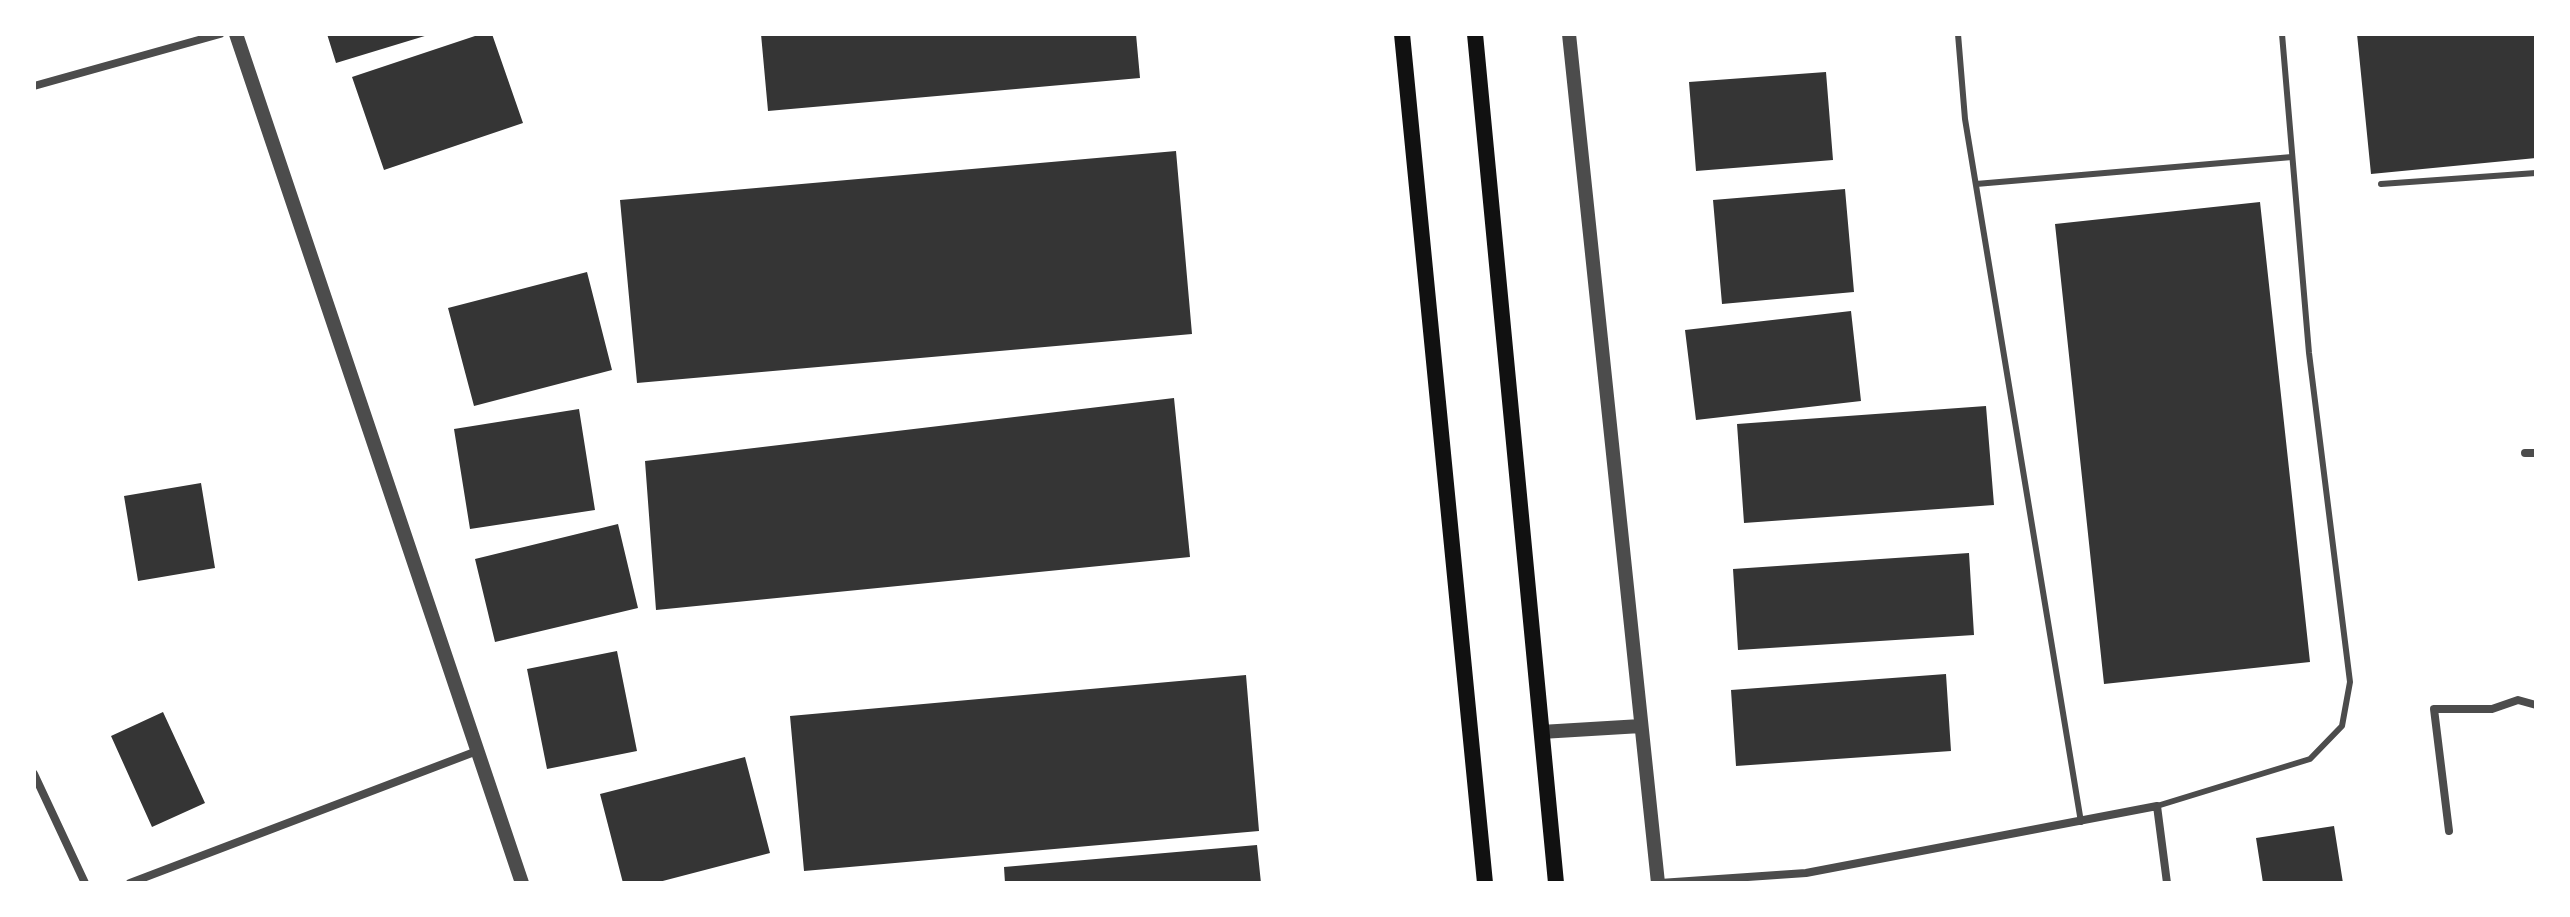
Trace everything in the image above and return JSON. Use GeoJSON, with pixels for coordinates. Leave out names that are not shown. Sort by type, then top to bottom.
{"type":"FeatureCollection","features":[{"type":"Feature","properties":{"kind":"main road"},"geometry":{"type":"LineString","coordinates":[[1402,34],[1485,883]]}},
{"type":"Feature","properties":{"kind":"main road"},"geometry":{"type":"LineString","coordinates":[[1475,34],[1556,883]]}},
{"type":"Feature","properties":{"kind":"street"},"geometry":{"type":"LineString","coordinates":[[34,86],[220,34]]}},
{"type":"Feature","properties":{"kind":"street"},"geometry":{"type":"LineString","coordinates":[[236,34],[522,883]]}},
{"type":"Feature","properties":{"kind":"street"},"geometry":{"type":"LineString","coordinates":[[1569,34],[1659,883],[1806,873],[2157,806],[2167,883]]}},
{"type":"Feature","properties":{"kind":"street"},"geometry":{"type":"LineString","coordinates":[[2525,453],[2536,453]]}},
{"type":"Feature","properties":{"kind":"street"},"geometry":{"type":"LineString","coordinates":[[2449,831],[2434,709],[2492,709],[2518,700],[2536,705]]}},
{"type":"Feature","properties":{"kind":"street"},"geometry":{"type":"LineString","coordinates":[[1541,732],[1641,726]]}},
{"type":"Feature","properties":{"kind":"street"},"geometry":{"type":"LineString","coordinates":[[130,883],[477,751]]}},
{"type":"Feature","properties":{"kind":"street"},"geometry":{"type":"LineString","coordinates":[[34,774],[85,883]]}},
{"type":"Feature","properties":{"kind":"lane"},"geometry":{"type":"LineString","coordinates":[[1958,34],[1965,119],[2081,822]]}},
{"type":"Feature","properties":{"kind":"lane"},"geometry":{"type":"LineString","coordinates":[[2157,806],[2310,759],[2342,726],[2350,682],[2309,353],[2282,34]]}},
{"type":"Feature","properties":{"kind":"lane"},"geometry":{"type":"LineString","coordinates":[[1976,184],[2292,157]]}},
{"type":"Feature","properties":{"kind":"lane"},"geometry":{"type":"LineString","coordinates":[[2381,184],[2536,173]]}},
{"type":"Feature","properties":{"kind":"building"},"geometry":{"type":"Polygon","coordinates":[[[327,34],[427,34],[428,35],[336,63],[327,34]]]}},
{"type":"Feature","properties":{"kind":"building"},"geometry":{"type":"Polygon","coordinates":[[[481,34],[492,34],[523,123],[384,170],[352,77],[481,34]]]}},
{"type":"Feature","properties":{"kind":"building"},"geometry":{"type":"Polygon","coordinates":[[[761,34],[1136,34],[1140,78],[768,111],[761,34]]]}},
{"type":"Feature","properties":{"kind":"building"},"geometry":{"type":"Polygon","coordinates":[[[2357,34],[2536,34],[2536,158],[2371,174],[2357,34]]]}},
{"type":"Feature","properties":{"kind":"building"},"geometry":{"type":"Polygon","coordinates":[[[1826,72],[1833,160],[1696,171],[1689,82],[1826,72]]]}},
{"type":"Feature","properties":{"kind":"building"},"geometry":{"type":"Polygon","coordinates":[[[1176,151],[1192,334],[637,383],[620,200],[1176,151]]]}},
{"type":"Feature","properties":{"kind":"building"},"geometry":{"type":"Polygon","coordinates":[[[1845,189],[1854,292],[1722,304],[1713,200],[1845,189]]]}},
{"type":"Feature","properties":{"kind":"building"},"geometry":{"type":"Polygon","coordinates":[[[2260,202],[2310,662],[2104,684],[2055,224],[2260,202]]]}},
{"type":"Feature","properties":{"kind":"building"},"geometry":{"type":"Polygon","coordinates":[[[587,272],[612,370],[474,406],[448,308],[587,272]]]}},
{"type":"Feature","properties":{"kind":"building"},"geometry":{"type":"Polygon","coordinates":[[[1851,311],[1861,401],[1696,420],[1685,330],[1851,311]]]}},
{"type":"Feature","properties":{"kind":"building"},"geometry":{"type":"Polygon","coordinates":[[[1174,398],[1190,557],[656,610],[645,461],[1174,398]]]}},
{"type":"Feature","properties":{"kind":"building"},"geometry":{"type":"Polygon","coordinates":[[[1986,406],[1994,505],[1744,523],[1737,424],[1986,406]]]}},
{"type":"Feature","properties":{"kind":"building"},"geometry":{"type":"Polygon","coordinates":[[[579,409],[595,510],[470,529],[454,429],[579,409]]]}},
{"type":"Feature","properties":{"kind":"building"},"geometry":{"type":"Polygon","coordinates":[[[201,483],[215,568],[138,581],[124,496],[201,483]]]}},
{"type":"Feature","properties":{"kind":"building"},"geometry":{"type":"Polygon","coordinates":[[[618,524],[638,608],[495,642],[475,559],[618,524]]]}},
{"type":"Feature","properties":{"kind":"building"},"geometry":{"type":"Polygon","coordinates":[[[1969,553],[1974,635],[1738,650],[1733,569],[1969,553]]]}},
{"type":"Feature","properties":{"kind":"building"},"geometry":{"type":"Polygon","coordinates":[[[617,651],[637,751],[547,769],[527,669],[617,651]]]}},
{"type":"Feature","properties":{"kind":"building"},"geometry":{"type":"Polygon","coordinates":[[[1946,674],[1951,751],[1736,766],[1731,690],[1946,674]]]}},
{"type":"Feature","properties":{"kind":"building"},"geometry":{"type":"Polygon","coordinates":[[[1246,675],[1259,831],[804,871],[790,716],[1246,675]]]}},
{"type":"Feature","properties":{"kind":"building"},"geometry":{"type":"Polygon","coordinates":[[[163,712],[205,803],[152,827],[111,736],[163,712]]]}},
{"type":"Feature","properties":{"kind":"building"},"geometry":{"type":"Polygon","coordinates":[[[745,757],[770,853],[655,883],[623,883],[600,794],[745,757]]]}},
{"type":"Feature","properties":{"kind":"building"},"geometry":{"type":"Polygon","coordinates":[[[2334,826],[2343,883],[2263,883],[2256,838],[2334,826]]]}},
{"type":"Feature","properties":{"kind":"building"},"geometry":{"type":"Polygon","coordinates":[[[1257,845],[1261,883],[1005,883],[1004,867],[1257,845]]]}}]}
